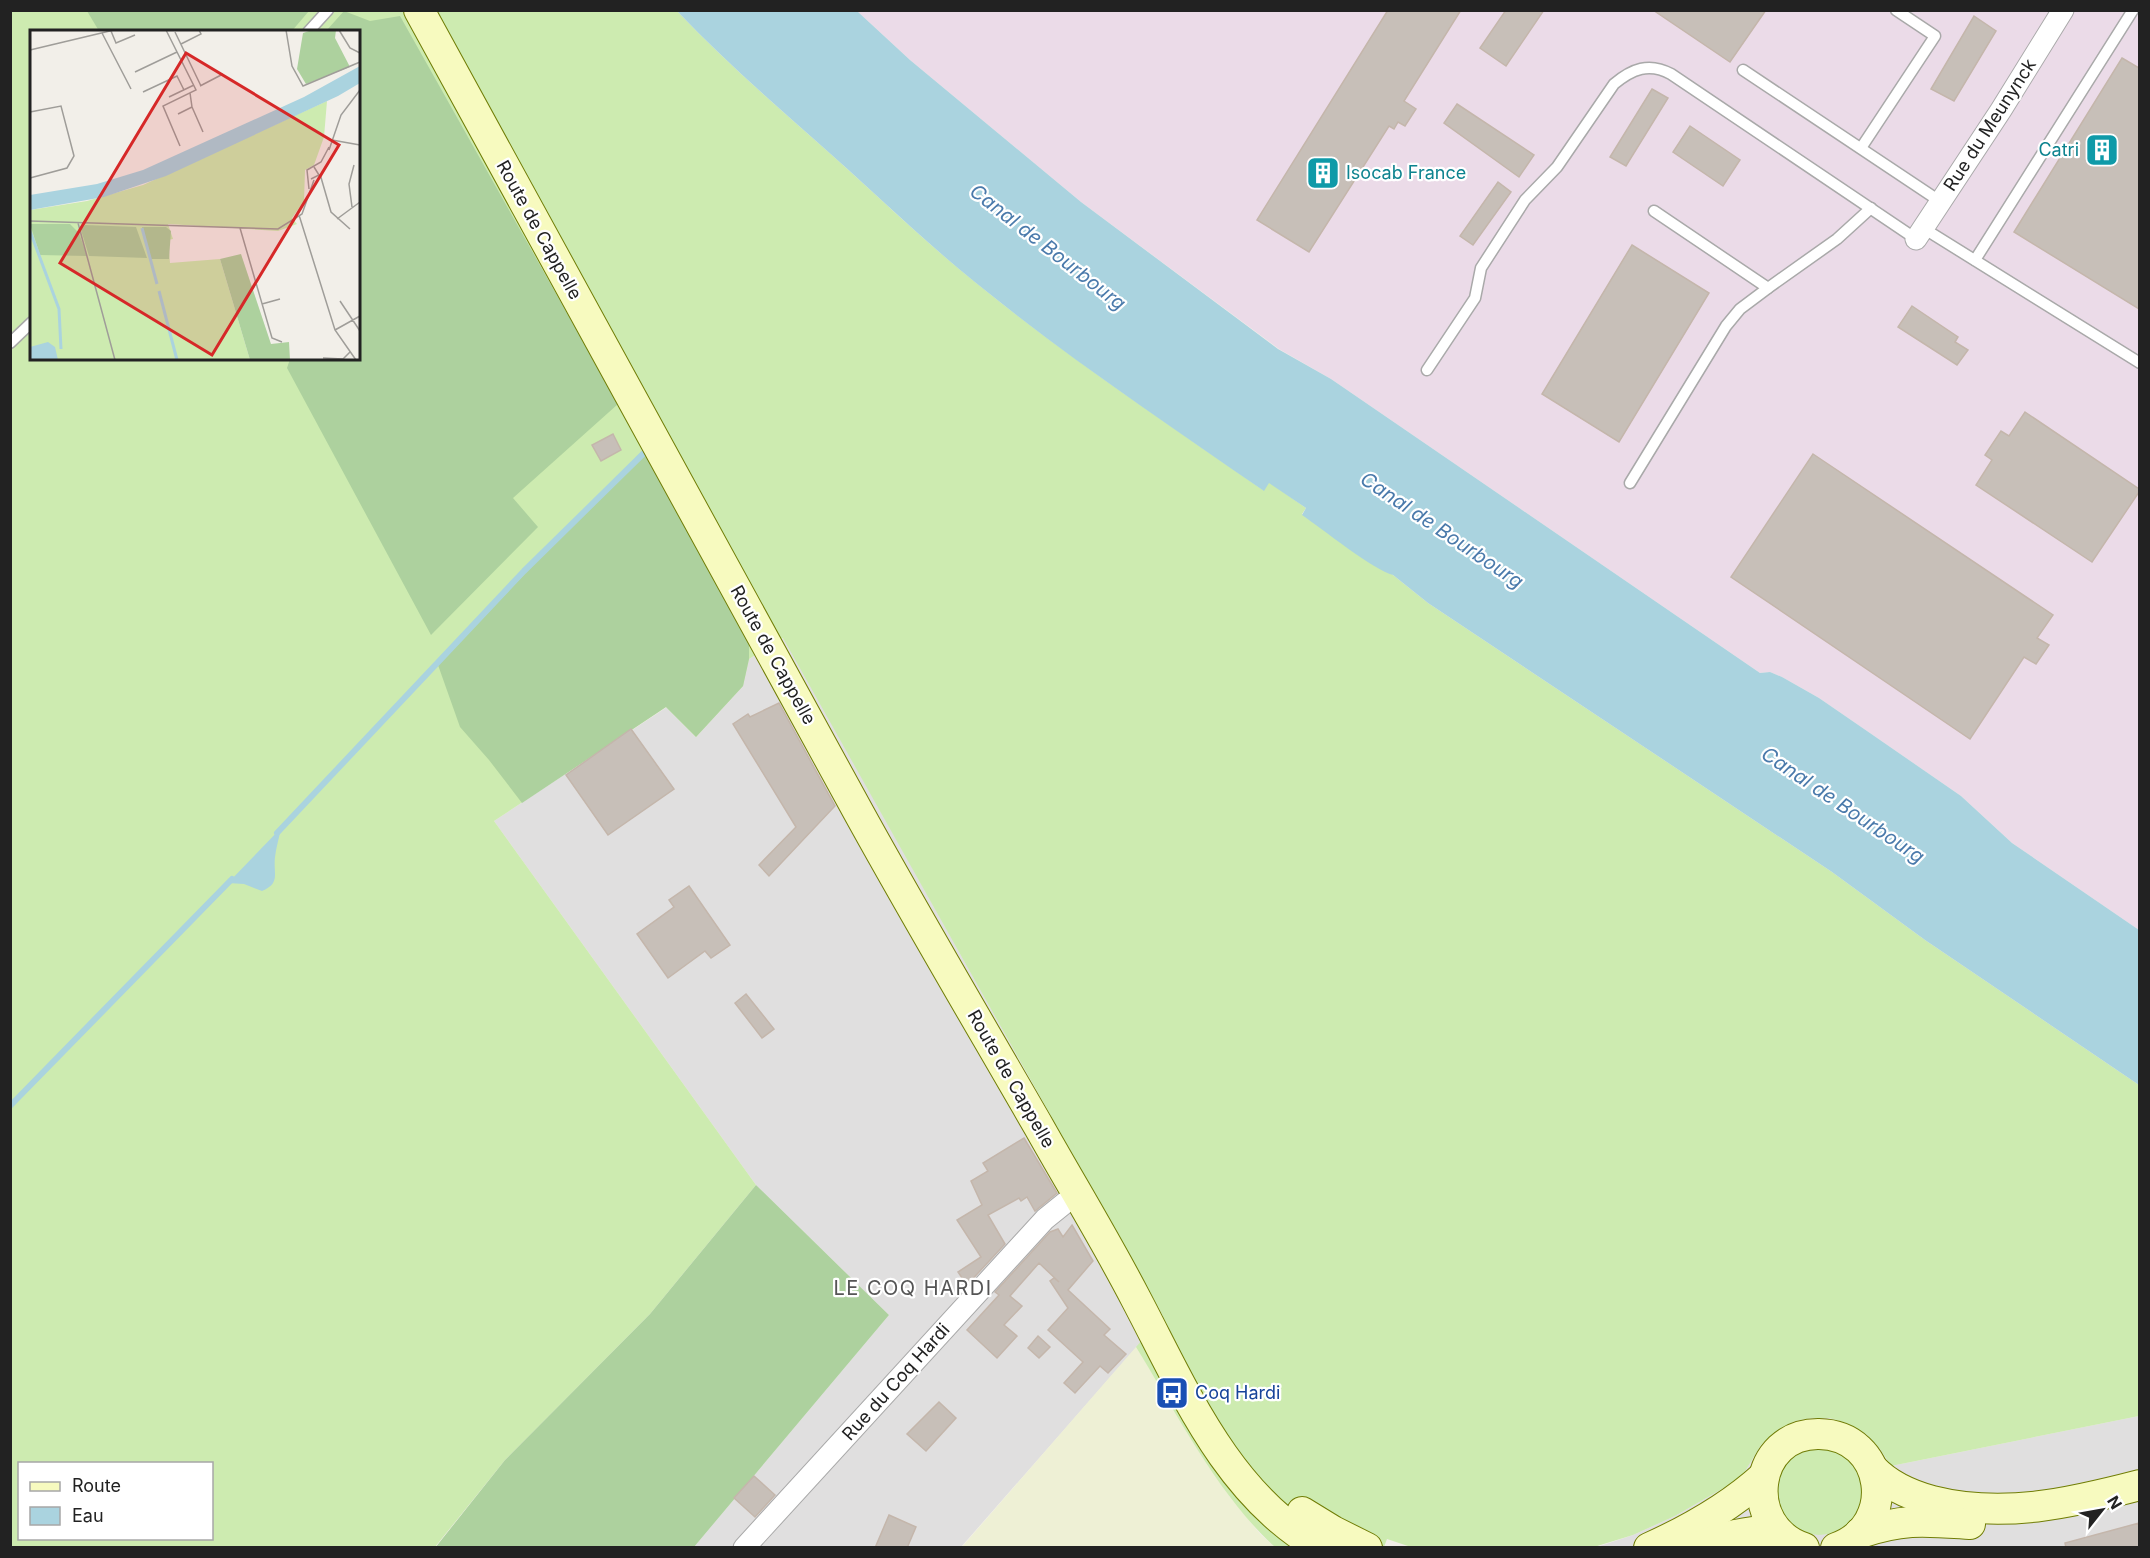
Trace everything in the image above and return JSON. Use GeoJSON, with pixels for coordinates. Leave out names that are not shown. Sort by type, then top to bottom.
{"type":"FeatureCollection","features":[{"type":"Feature","properties":{"kind":"main road","name":"Route de Cappelle"},"geometry":{"type":"LineString","coordinates":[[419,10],[862,818],[1135,1297],[1232,1444],[1263,1479],[1290,1515]]}},
{"type":"Feature","properties":{"kind":"main road"},"geometry":{"type":"LineString","coordinates":[[1794,1543],[1770,1521],[1763,1506],[1764,1476],[1771,1461],[1781,1448],[1795,1439],[1816,1434],[1832,1435],[1851,1443],[1861,1451],[1873,1469],[1889,1483],[1905,1492],[1966,1507],[2018,1509],[2089,1498],[2139,1485]]}},
{"type":"Feature","properties":{"kind":"main road"},"geometry":{"type":"LineString","coordinates":[[1848,1542],[1870,1520],[1877,1501],[1877,1485],[1873,1469]]}},
{"type":"Feature","properties":{"kind":"main road"},"geometry":{"type":"LineString","coordinates":[[1649,1548],[1708,1518],[1734,1501],[1764,1476]]}},
{"type":"Feature","properties":{"kind":"main road"},"geometry":{"type":"LineString","coordinates":[[1848,1542],[1892,1523],[1914,1521],[1978,1524],[2012,1522],[2052,1513],[2089,1498]]}},
{"type":"Feature","properties":{"kind":"main road"},"geometry":{"type":"LineString","coordinates":[[1290,1515],[1321,1548]]}},
{"type":"Feature","properties":{"kind":"main road"},"geometry":{"type":"LineString","coordinates":[[1290,1515],[1333,1531],[1367,1548]]}},
{"type":"Feature","properties":{"kind":"main road"},"geometry":{"type":"LineString","coordinates":[[1696,1548],[1737,1534],[1760,1531],[1794,1543]]}},
{"type":"Feature","properties":{"kind":"street","name":"Rue du Meunynck"},"geometry":{"type":"LineString","coordinates":[[1920,233],[2063,10]]}},
{"type":"Feature","properties":{"kind":"street","name":"Rue du Coq Hardi"},"geometry":{"type":"LineString","coordinates":[[744,1548],[1045,1218],[1076,1194]]}},
{"type":"Feature","properties":{"kind":"lane"},"geometry":{"type":"LineString","coordinates":[[310,30],[327,10]]}},
{"type":"Feature","properties":{"kind":"lane"},"geometry":{"type":"LineString","coordinates":[[1861,148],[1935,36],[1896,10]]}},
{"type":"Feature","properties":{"kind":"lane"},"geometry":{"type":"LineString","coordinates":[[1975,260],[2133,10]]}},
{"type":"Feature","properties":{"kind":"lane"},"geometry":{"type":"LineString","coordinates":[[1427,370],[1475,298],[1481,268],[1525,200],[1557,167],[1607,92],[1624,76],[1646,67],[1658,68],[1671,74],[1872,208],[1975,260],[2139,363]]}},
{"type":"Feature","properties":{"kind":"lane"},"geometry":{"type":"LineString","coordinates":[[1743,69],[1941,202]]}},
{"type":"Feature","properties":{"kind":"lane"},"geometry":{"type":"LineString","coordinates":[[1630,483],[1726,326],[1740,309],[1837,239],[1872,208]]}},
{"type":"Feature","properties":{"kind":"lane"},"geometry":{"type":"LineString","coordinates":[[1654,212],[1768,288]]}},
{"type":"Feature","properties":{"kind":"lane"},"geometry":{"type":"LineString","coordinates":[[10,344],[30,324]]}},
{"type":"Feature","properties":{"kind":"shaded area"},"geometry":{"type":"Polygon","coordinates":[[[857,11],[2139,11],[2139,930],[2012,843],[1961,796],[1819,698],[1782,677],[1770,672],[1760,673],[1331,379],[1279,349],[1081,202],[910,60],[857,11]]]}},
{"type":"Feature","properties":{"kind":"shaded area"},"geometry":{"type":"Polygon","coordinates":[[[784,638],[1163,1317],[961,1547],[694,1547],[889,1315],[756,1185],[494,821],[667,707],[696,737],[742,686],[749,659],[784,638]]]}},
{"type":"Feature","properties":{"kind":"shaded area"},"geometry":{"type":"Polygon","coordinates":[[[2139,1416],[2139,1547],[1594,1548],[1633,1535],[1675,1516],[1741,1478],[1761,1445],[1778,1430],[1795,1421],[1829,1418],[1846,1423],[1865,1434],[1880,1449],[1891,1466],[2139,1416]]]}},
{"type":"Feature","properties":{"kind":"green space"},"geometry":{"type":"Polygon","coordinates":[[[11,11],[677,11],[745,78],[940,253],[1070,355],[1263,490],[1269,482],[1306,508],[1302,514],[1393,575],[1428,603],[1832,872],[1925,940],[2139,1085],[2139,1416],[1891,1466],[1866,1434],[1846,1423],[1829,1418],[1795,1421],[1778,1430],[1761,1445],[1741,1478],[1675,1516],[1633,1535],[1594,1547],[1414,1548],[1387,1539],[1384,1547],[1275,1547],[1235,1504],[1217,1479],[1136,1347],[1163,1316],[783,638],[749,659],[743,686],[696,737],[666,707],[494,821],[756,1185],[650,1314],[505,1460],[435,1547],[11,1548],[11,11]]]}},
{"type":"Feature","properties":{"kind":"green space"},"geometry":{"type":"Polygon","coordinates":[[[87,11],[309,11],[293,30],[98,30],[87,11]]]}},
{"type":"Feature","properties":{"kind":"green space"},"geometry":{"type":"Polygon","coordinates":[[[344,11],[370,21],[400,16],[618,404],[513,498],[538,527],[431,635],[287,368],[290,360],[360,360],[360,30],[327,30],[344,11]]]}},
{"type":"Feature","properties":{"kind":"green space"},"geometry":{"type":"Polygon","coordinates":[[[644,449],[749,633],[749,659],[743,686],[696,737],[666,707],[522,803],[460,727],[438,665],[644,449]]]}},
{"type":"Feature","properties":{"kind":"green space"},"geometry":{"type":"Polygon","coordinates":[[[756,1185],[889,1315],[694,1547],[435,1548],[505,1460],[650,1314],[756,1185]]]}},
{"type":"Feature","properties":{"kind":"green space"},"geometry":{"type":"Polygon","coordinates":[[[1136,1347],[1229,1496],[1261,1535],[1275,1547],[961,1548],[1136,1347]]]}},
{"type":"Feature","properties":{"kind":"green space"},"geometry":{"type":"Polygon","coordinates":[[[1819,1449],[1843,1456],[1855,1468],[1862,1492],[1855,1516],[1843,1528],[1819,1535],[1795,1528],[1783,1516],[1776,1492],[1783,1468],[1795,1456],[1819,1449]]]}},
{"type":"Feature","properties":{"kind":"water","name":"Canal de Bourbourg"},"geometry":{"type":"Polygon","coordinates":[[[677,11],[857,11],[910,60],[1081,202],[1278,349],[1331,379],[1760,673],[1770,672],[1782,677],[1819,698],[1961,796],[2012,843],[2139,930],[2139,1085],[1925,940],[1832,872],[1428,603],[1393,575],[1361,558],[1302,515],[1306,508],[1269,483],[1264,491],[1070,355],[995,299],[941,253],[745,78],[677,11]]]}},
{"type":"Feature","properties":{"kind":"water"},"geometry":{"type":"Polygon","coordinates":[[[281,828],[272,885],[262,891],[244,884],[228,883],[281,828]]]}},
{"type":"Feature","properties":{"kind":"building","name":"Isocab France"},"geometry":{"type":"Polygon","coordinates":[[[1388,10],[1461,10],[1404,101],[1416,109],[1405,126],[1398,122],[1394,129],[1389,126],[1309,252],[1257,220],[1388,10]]]}},
{"type":"Feature","properties":{"kind":"building"},"geometry":{"type":"Polygon","coordinates":[[[1506,10],[1544,10],[1506,66],[1480,48],[1506,10]]]}},
{"type":"Feature","properties":{"kind":"building"},"geometry":{"type":"Polygon","coordinates":[[[1653,10],[1766,10],[1730,62],[1653,10]]]}},
{"type":"Feature","properties":{"kind":"building"},"geometry":{"type":"Polygon","coordinates":[[[1974,16],[1996,31],[1954,101],[1931,89],[1974,16]]]}},
{"type":"Feature","properties":{"kind":"building","name":"Catri"},"geometry":{"type":"Polygon","coordinates":[[[2122,58],[2139,68],[2139,309],[2014,232],[2122,58]]]}},
{"type":"Feature","properties":{"kind":"building"},"geometry":{"type":"Polygon","coordinates":[[[1652,89],[1668,98],[1626,166],[1610,157],[1652,89]]]}},
{"type":"Feature","properties":{"kind":"building"},"geometry":{"type":"Polygon","coordinates":[[[1457,104],[1534,155],[1519,177],[1444,123],[1457,104]]]}},
{"type":"Feature","properties":{"kind":"building"},"geometry":{"type":"Polygon","coordinates":[[[1690,126],[1740,160],[1723,186],[1673,152],[1690,126]]]}},
{"type":"Feature","properties":{"kind":"building"},"geometry":{"type":"Polygon","coordinates":[[[1498,182],[1511,192],[1473,245],[1460,236],[1498,182]]]}},
{"type":"Feature","properties":{"kind":"building"},"geometry":{"type":"Polygon","coordinates":[[[1632,245],[1709,293],[1619,442],[1542,394],[1632,245]]]}},
{"type":"Feature","properties":{"kind":"building"},"geometry":{"type":"Polygon","coordinates":[[[1912,306],[1958,337],[1955,342],[1968,350],[1957,365],[1898,327],[1912,306]]]}},
{"type":"Feature","properties":{"kind":"building"},"geometry":{"type":"Polygon","coordinates":[[[2025,412],[2139,489],[2092,562],[1976,485],[1992,460],[1985,455],[2001,431],[2009,436],[2025,412]]]}},
{"type":"Feature","properties":{"kind":"building"},"geometry":{"type":"Polygon","coordinates":[[[613,434],[621,450],[601,461],[592,445],[613,434]]]}},
{"type":"Feature","properties":{"kind":"building"},"geometry":{"type":"Polygon","coordinates":[[[1813,454],[2053,615],[2037,638],[2049,645],[2036,664],[2024,657],[1970,739],[1731,577],[1813,454]]]}},
{"type":"Feature","properties":{"kind":"building"},"geometry":{"type":"Polygon","coordinates":[[[779,703],[835,806],[769,876],[759,865],[796,827],[733,724],[748,714],[750,717],[779,703]]]}},
{"type":"Feature","properties":{"kind":"building"},"geometry":{"type":"Polygon","coordinates":[[[631,729],[674,789],[608,835],[566,775],[631,729]]]}},
{"type":"Feature","properties":{"kind":"building"},"geometry":{"type":"Polygon","coordinates":[[[689,886],[730,945],[711,958],[705,951],[668,978],[637,934],[674,907],[669,900],[689,886]]]}},
{"type":"Feature","properties":{"kind":"building"},"geometry":{"type":"Polygon","coordinates":[[[746,994],[774,1029],[762,1038],[735,1003],[746,994]]]}},
{"type":"Feature","properties":{"kind":"building"},"geometry":{"type":"Polygon","coordinates":[[[1024,1138],[1057,1193],[1035,1211],[1027,1197],[1021,1201],[1019,1198],[988,1215],[1005,1244],[967,1285],[958,1272],[981,1257],[957,1220],[982,1205],[971,1181],[988,1171],[983,1163],[1024,1138]]]}},
{"type":"Feature","properties":{"kind":"building"},"geometry":{"type":"Polygon","coordinates":[[[1072,1225],[1093,1261],[1068,1290],[1110,1329],[1104,1335],[1126,1354],[1108,1373],[1100,1366],[1075,1393],[1064,1383],[1083,1362],[1048,1330],[1068,1308],[1050,1281],[1054,1278],[1059,1282],[1039,1263],[1010,1296],[1022,1306],[1004,1325],[1017,1336],[997,1358],[967,1330],[999,1295],[995,1292],[1050,1232],[1058,1229],[1063,1237],[1072,1225]]]}},
{"type":"Feature","properties":{"kind":"building"},"geometry":{"type":"Polygon","coordinates":[[[1038,1336],[1050,1347],[1039,1358],[1028,1348],[1038,1336]]]}},
{"type":"Feature","properties":{"kind":"building"},"geometry":{"type":"Polygon","coordinates":[[[939,1402],[956,1418],[926,1451],[907,1434],[939,1402]]]}},
{"type":"Feature","properties":{"kind":"building"},"geometry":{"type":"Polygon","coordinates":[[[754,1476],[775,1495],[755,1517],[734,1498],[754,1476]]]}},
{"type":"Feature","properties":{"kind":"building"},"geometry":{"type":"Polygon","coordinates":[[[889,1515],[916,1527],[907,1548],[875,1548],[889,1515]]]}},
{"type":"Feature","properties":{"kind":"building"},"geometry":{"type":"Polygon","coordinates":[[[2139,1523],[2139,1548],[2066,1548],[2065,1543],[2139,1523]]]}},
{"type":"Feature","properties":{"kind":"waterway"},"geometry":{"type":"LineString","coordinates":[[277,833],[524,571],[645,452]]}},
{"type":"Feature","properties":{"kind":"waterway"},"geometry":{"type":"LineString","coordinates":[[10,1106],[232,879]]}},
{"type":"Feature","properties":{"kind":"place","name":"Catri"},"geometry":{"type":"Point","coordinates":[2102,150]}},
{"type":"Feature","properties":{"kind":"place","name":"Isocab France"},"geometry":{"type":"Point","coordinates":[1323,173]}},
{"type":"Feature","properties":{"kind":"place","name":"Coq Hardi"},"geometry":{"type":"Point","coordinates":[1172,1393]}},
{"type":"Feature","properties":{"kind":"district","name":"LE COQ HARDI"},"geometry":{"type":"Point","coordinates":[913,1288]}}]}
